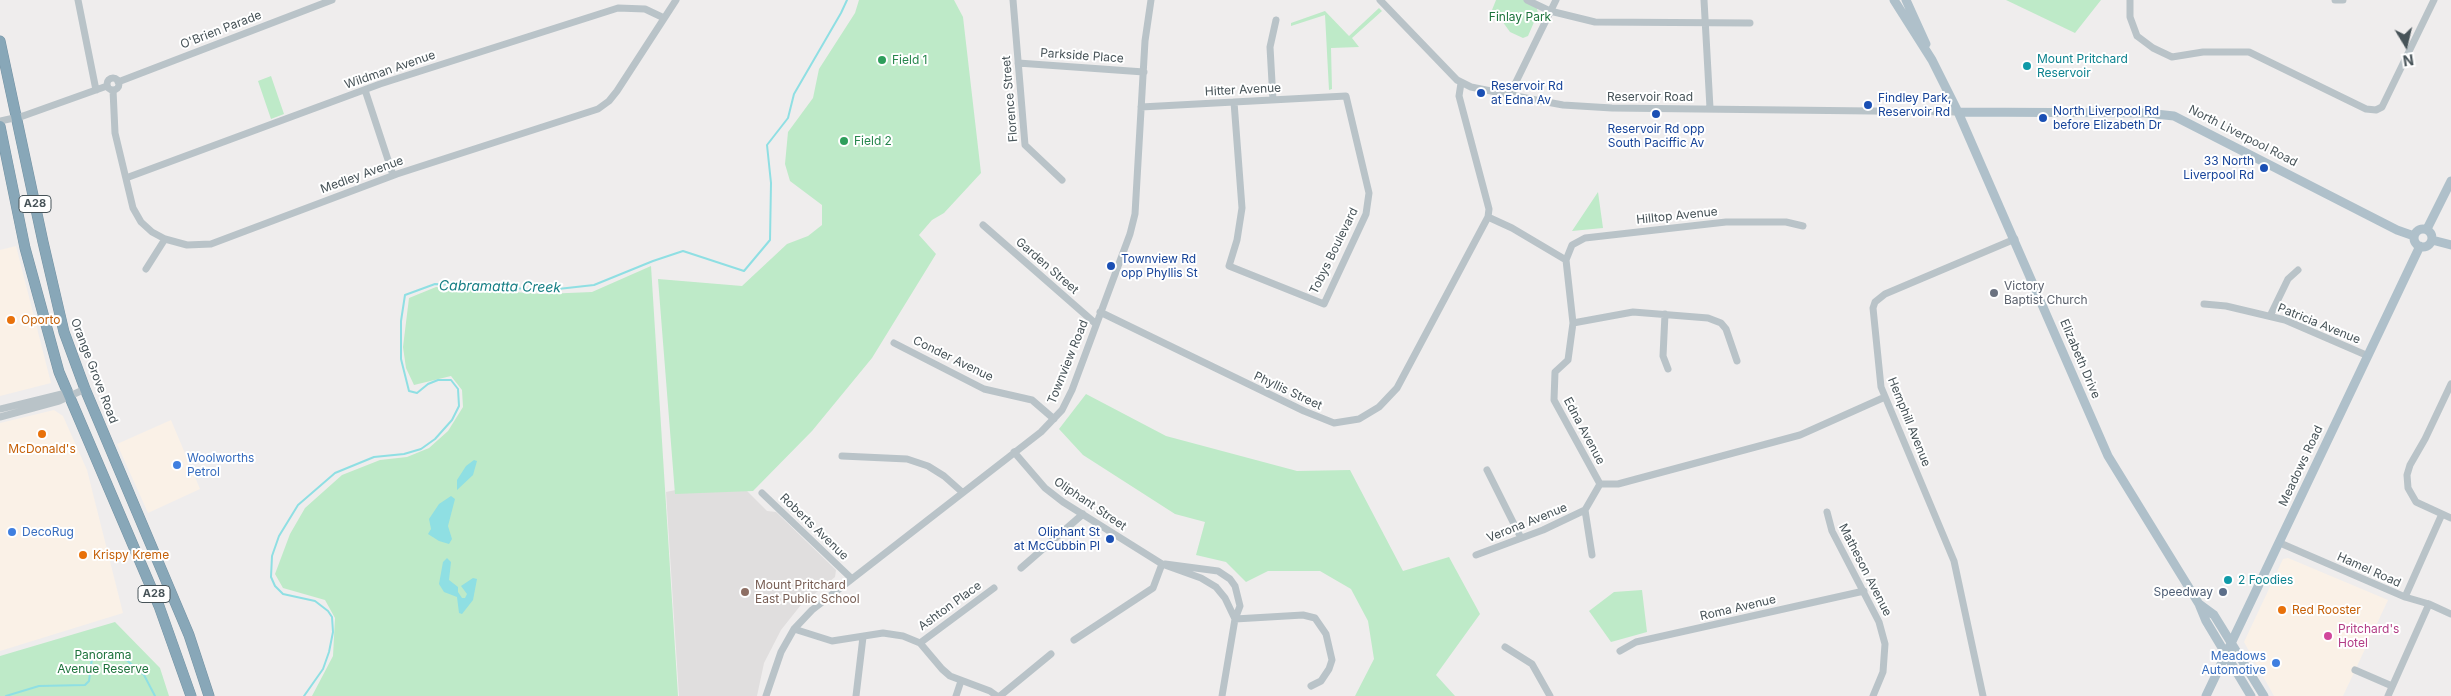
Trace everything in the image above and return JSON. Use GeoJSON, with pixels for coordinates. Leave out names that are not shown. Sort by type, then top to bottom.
{"type":"FeatureCollection","features":[{"type":"Feature","properties":{"kind":"highway","name":"Orange Grove Road"},"geometry":{"type":"LineString","coordinates":[[0,41],[58,310],[86,389],[189,635],[209,696]]}},
{"type":"Feature","properties":{"kind":"highway","name":"A28"},"geometry":{"type":"LineString","coordinates":[[0,126],[25,248],[45,325],[68,395],[159,606],[190,696]]}},
{"type":"Feature","properties":{"kind":"main road","name":"Elizabeth Drive"},"geometry":{"type":"LineString","coordinates":[[1894,0],[1932,60],[1958,112],[2108,456],[2199,604],[2206,621],[2252,696]]}},
{"type":"Feature","properties":{"kind":"main road","name":"Elizabeth Drive"},"geometry":{"type":"LineString","coordinates":[[1906,0],[1920,28],[1932,60]]}},
{"type":"Feature","properties":{"kind":"main road","name":"North Liverpool Road"},"geometry":{"type":"LineString","coordinates":[[1958,112],[2146,113],[2174,116],[2397,230],[2414,236]]}},
{"type":"Feature","properties":{"kind":"main road"},"geometry":{"type":"LineString","coordinates":[[2427,229],[2451,181]]}},
{"type":"Feature","properties":{"kind":"main road"},"geometry":{"type":"LineString","coordinates":[[2427,229],[2432,234],[2432,240],[2427,246],[2420,246],[2415,242],[2414,236],[2419,230],[2427,229]]}},
{"type":"Feature","properties":{"kind":"main road"},"geometry":{"type":"LineString","coordinates":[[2432,240],[2451,245]]}},
{"type":"Feature","properties":{"kind":"main road","name":"Meadows Road"},"geometry":{"type":"LineString","coordinates":[[2206,696],[2225,652],[2280,543],[2366,355],[2420,246]]}},
{"type":"Feature","properties":{"kind":"main road","name":"Elizabeth Drive"},"geometry":{"type":"LineString","coordinates":[[2199,604],[2214,615],[2264,696]]}},
{"type":"Feature","properties":{"kind":"street"},"geometry":{"type":"LineString","coordinates":[[78,0],[96,90]]}},
{"type":"Feature","properties":{"kind":"street","name":"O'Brien Parade"},"geometry":{"type":"LineString","coordinates":[[110,88],[107,82],[112,78],[118,82],[332,0]]}},
{"type":"Feature","properties":{"kind":"street","name":"Medley Avenue"},"geometry":{"type":"LineString","coordinates":[[110,88],[115,133],[133,208],[140,222],[152,232],[165,238],[187,244],[211,244],[393,175],[598,109],[609,102],[617,91],[676,0]]}},
{"type":"Feature","properties":{"kind":"street","name":"Florence Street"},"geometry":{"type":"LineString","coordinates":[[1013,0],[1025,145],[1062,180]]}},
{"type":"Feature","properties":{"kind":"street","name":"Townview Road"},"geometry":{"type":"LineString","coordinates":[[766,696],[775,664],[794,629],[812,610],[1054,420],[1062,410],[1072,390],[1130,234],[1135,214],[1146,28],[1151,0]]}},
{"type":"Feature","properties":{"kind":"street","name":"Reservoir Road"},"geometry":{"type":"LineString","coordinates":[[1380,0],[1450,75],[1461,83],[1563,105],[1589,107],[1958,112]]}},
{"type":"Feature","properties":{"kind":"street"},"geometry":{"type":"LineString","coordinates":[[1527,0],[1550,11],[1595,22],[1750,23]]}},
{"type":"Feature","properties":{"kind":"street"},"geometry":{"type":"LineString","coordinates":[[1512,95],[1514,86],[1556,0]]}},
{"type":"Feature","properties":{"kind":"street"},"geometry":{"type":"LineString","coordinates":[[1704,0],[1710,108]]}},
{"type":"Feature","properties":{"kind":"street"},"geometry":{"type":"LineString","coordinates":[[2130,0],[2130,17],[2138,36],[2153,48],[2172,57],[2203,52],[2249,52],[2366,109],[2376,110],[2382,107],[2434,0]]}},
{"type":"Feature","properties":{"kind":"street"},"geometry":{"type":"LineString","coordinates":[[2335,0],[2343,0]]}},
{"type":"Feature","properties":{"kind":"street","name":"Wildman Avenue"},"geometry":{"type":"LineString","coordinates":[[126,178],[365,90],[618,8],[645,9],[664,18]]}},
{"type":"Feature","properties":{"kind":"street"},"geometry":{"type":"LineString","coordinates":[[1273,100],[1270,47],[1276,20]]}},
{"type":"Feature","properties":{"kind":"street","name":"Parkside Place"},"geometry":{"type":"LineString","coordinates":[[1018,63],[1144,72]]}},
{"type":"Feature","properties":{"kind":"street"},"geometry":{"type":"LineString","coordinates":[[1461,83],[1458,96],[1489,209],[1488,217],[1566,260]]}},
{"type":"Feature","properties":{"kind":"street"},"geometry":{"type":"LineString","coordinates":[[0,121],[16,118],[96,90],[110,88]]}},
{"type":"Feature","properties":{"kind":"street"},"geometry":{"type":"LineString","coordinates":[[365,90],[393,175]]}},
{"type":"Feature","properties":{"kind":"street","name":"Hitter Avenue"},"geometry":{"type":"LineString","coordinates":[[1141,107],[1346,96]]}},
{"type":"Feature","properties":{"kind":"street","name":"Tobys Boulevard"},"geometry":{"type":"LineString","coordinates":[[1234,102],[1242,208],[1237,240],[1229,266],[1324,304],[1366,214],[1369,193],[1346,96]]}},
{"type":"Feature","properties":{"kind":"street","name":"Phyllis Street"},"geometry":{"type":"LineString","coordinates":[[1100,312],[1304,412],[1334,423],[1359,419],[1379,407],[1397,388],[1488,217]]}},
{"type":"Feature","properties":{"kind":"street","name":"Hilltop Avenue"},"geometry":{"type":"LineString","coordinates":[[1566,260],[1574,242],[1584,238],[1726,222],[1786,222],[1803,226]]}},
{"type":"Feature","properties":{"kind":"street","name":"Garden Street"},"geometry":{"type":"LineString","coordinates":[[983,225],[1096,324]]}},
{"type":"Feature","properties":{"kind":"street"},"geometry":{"type":"LineString","coordinates":[[146,269],[165,238]]}},
{"type":"Feature","properties":{"kind":"street","name":"Hemphill Avenue"},"geometry":{"type":"LineString","coordinates":[[1983,696],[1954,561],[1885,397],[1878,366],[1872,317],[1874,302],[1885,294],[2015,239]]}},
{"type":"Feature","properties":{"kind":"street","name":"Edna Avenue"},"geometry":{"type":"LineString","coordinates":[[1566,260],[1573,323],[1568,360],[1555,372],[1554,400],[1600,484],[1618,484],[1800,435],[1885,397]]}},
{"type":"Feature","properties":{"kind":"street"},"geometry":{"type":"LineString","coordinates":[[2270,316],[2288,279],[2298,270]]}},
{"type":"Feature","properties":{"kind":"street","name":"Patricia Avenue"},"geometry":{"type":"LineString","coordinates":[[2204,304],[2270,316],[2366,355]]}},
{"type":"Feature","properties":{"kind":"street"},"geometry":{"type":"LineString","coordinates":[[1573,323],[1624,312],[1708,318],[1721,324],[1726,329],[1737,361]]}},
{"type":"Feature","properties":{"kind":"street"},"geometry":{"type":"LineString","coordinates":[[1665,314],[1663,356],[1668,369]]}},
{"type":"Feature","properties":{"kind":"street","name":"Conder Avenue"},"geometry":{"type":"LineString","coordinates":[[894,343],[984,389],[1032,400],[1054,420]]}},
{"type":"Feature","properties":{"kind":"street"},"geometry":{"type":"LineString","coordinates":[[2451,384],[2425,439],[2410,465],[2407,475],[2408,488],[2416,502],[2451,518]]}},
{"type":"Feature","properties":{"kind":"street"},"geometry":{"type":"LineString","coordinates":[[0,417],[86,389]]}},
{"type":"Feature","properties":{"kind":"street"},"geometry":{"type":"LineString","coordinates":[[0,409],[68,395]]}},
{"type":"Feature","properties":{"kind":"street","name":"Oliphant Street"},"geometry":{"type":"LineString","coordinates":[[1014,452],[1045,488],[1083,514],[1162,564],[1200,578],[1216,587],[1226,598],[1235,619]]}},
{"type":"Feature","properties":{"kind":"street"},"geometry":{"type":"LineString","coordinates":[[842,456],[907,459],[928,466],[944,476],[962,492]]}},
{"type":"Feature","properties":{"kind":"street"},"geometry":{"type":"LineString","coordinates":[[1487,470],[1521,538]]}},
{"type":"Feature","properties":{"kind":"street","name":"Verona Avenue"},"geometry":{"type":"LineString","coordinates":[[1476,555],[1585,510],[1600,484]]}},
{"type":"Feature","properties":{"kind":"street","name":"Roberts Avenue"},"geometry":{"type":"LineString","coordinates":[[762,493],[851,578]]}},
{"type":"Feature","properties":{"kind":"street"},"geometry":{"type":"LineString","coordinates":[[1585,510],[1592,555]]}},
{"type":"Feature","properties":{"kind":"street","name":"Matheson Avenue"},"geometry":{"type":"LineString","coordinates":[[1827,512],[1832,531],[1879,622],[1885,644],[1883,672],[1873,696]]}},
{"type":"Feature","properties":{"kind":"street"},"geometry":{"type":"LineString","coordinates":[[1021,568],[1083,514]]}},
{"type":"Feature","properties":{"kind":"street"},"geometry":{"type":"LineString","coordinates":[[2405,597],[2442,514]]}},
{"type":"Feature","properties":{"kind":"street","name":"Hamel Road"},"geometry":{"type":"LineString","coordinates":[[2280,543],[2405,597],[2429,604],[2451,614]]}},
{"type":"Feature","properties":{"kind":"street"},"geometry":{"type":"LineString","coordinates":[[1074,640],[1152,588],[1162,564]]}},
{"type":"Feature","properties":{"kind":"street","name":"Oliphant Street"},"geometry":{"type":"LineString","coordinates":[[1162,564],[1200,567],[1224,574],[1238,593],[1240,606],[1235,619],[1222,696]]}},
{"type":"Feature","properties":{"kind":"street","name":"Ashton Place"},"geometry":{"type":"LineString","coordinates":[[920,643],[994,588]]}},
{"type":"Feature","properties":{"kind":"street","name":"Roma Avenue"},"geometry":{"type":"LineString","coordinates":[[1620,651],[1636,642],[1864,591]]}},
{"type":"Feature","properties":{"kind":"street"},"geometry":{"type":"LineString","coordinates":[[2388,696],[2429,604]]}},
{"type":"Feature","properties":{"kind":"street"},"geometry":{"type":"LineString","coordinates":[[1235,619],[1303,614],[1315,618],[1326,634],[1332,660],[1329,669],[1321,680],[1311,686]]}},
{"type":"Feature","properties":{"kind":"street"},"geometry":{"type":"LineString","coordinates":[[794,629],[832,641],[890,633],[903,636],[920,643],[942,669],[961,682],[981,687],[998,696],[1051,654]]}},
{"type":"Feature","properties":{"kind":"street"},"geometry":{"type":"LineString","coordinates":[[856,696],[863,637]]}},
{"type":"Feature","properties":{"kind":"street"},"geometry":{"type":"LineString","coordinates":[[1505,647],[1532,664],[1550,696]]}},
{"type":"Feature","properties":{"kind":"street"},"geometry":{"type":"LineString","coordinates":[[2356,670],[2392,686]]}},
{"type":"Feature","properties":{"kind":"street"},"geometry":{"type":"LineString","coordinates":[[956,696],[961,682]]}},
{"type":"Feature","properties":{"kind":"shaded area"},"geometry":{"type":"Polygon","coordinates":[[[16,246],[51,383],[0,396],[0,250],[16,246]]]}},
{"type":"Feature","properties":{"kind":"shaded area"},"geometry":{"type":"Polygon","coordinates":[[[54,410],[63,416],[87,470],[123,613],[0,651],[0,423],[54,410]]]}},
{"type":"Feature","properties":{"kind":"shaded area"},"geometry":{"type":"Polygon","coordinates":[[[171,420],[200,489],[148,513],[117,444],[171,420]]]}},
{"type":"Feature","properties":{"kind":"shaded area","name":"Mount Pritchard East Public School"},"geometry":{"type":"Polygon","coordinates":[[[734,478],[767,511],[776,512],[836,570],[835,577],[800,606],[781,630],[764,663],[757,696],[679,696],[666,492],[734,478]]]}},
{"type":"Feature","properties":{"kind":"shaded area"},"geometry":{"type":"Polygon","coordinates":[[[2288,558],[2388,600],[2343,696],[2274,696],[2244,642],[2283,559],[2288,558]]]}},
{"type":"Feature","properties":{"kind":"green space"},"geometry":{"type":"Polygon","coordinates":[[[859,0],[954,0],[963,17],[981,173],[944,213],[932,220],[919,235],[936,254],[872,358],[812,431],[753,491],[675,494],[658,279],[742,286],[787,244],[808,236],[822,225],[822,205],[790,181],[785,164],[788,132],[813,98],[819,69],[855,13],[859,0]]]}},
{"type":"Feature","properties":{"kind":"green space","name":"Finlay Park"},"geometry":{"type":"Polygon","coordinates":[[[1496,0],[1525,0],[1536,5],[1538,13],[1528,36],[1523,38],[1510,32],[1500,18],[1490,15],[1496,0]]]}},
{"type":"Feature","properties":{"kind":"green space"},"geometry":{"type":"Polygon","coordinates":[[[2006,0],[2101,0],[2075,33],[2006,0]]]}},
{"type":"Feature","properties":{"kind":"green space"},"geometry":{"type":"Polygon","coordinates":[[[1379,8],[1382,11],[1352,38],[1359,47],[1331,48],[1332,89],[1329,90],[1325,15],[1291,26],[1291,23],[1325,11],[1349,36],[1379,8]]]}},
{"type":"Feature","properties":{"kind":"green space"},"geometry":{"type":"Polygon","coordinates":[[[271,76],[284,114],[271,119],[258,81],[271,76]]]}},
{"type":"Feature","properties":{"kind":"green space"},"geometry":{"type":"Polygon","coordinates":[[[1598,192],[1603,228],[1572,231],[1598,192]]]}},
{"type":"Feature","properties":{"kind":"green space"},"geometry":{"type":"Polygon","coordinates":[[[651,266],[678,696],[312,696],[333,656],[335,618],[325,600],[283,588],[275,574],[290,534],[305,508],[342,475],[380,460],[407,457],[429,448],[448,431],[463,407],[462,390],[451,376],[414,385],[406,368],[403,347],[409,298],[436,287],[544,294],[592,292],[651,266]]]}},
{"type":"Feature","properties":{"kind":"green space"},"geometry":{"type":"Polygon","coordinates":[[[1086,394],[1166,436],[1297,471],[1350,470],[1403,571],[1449,557],[1480,614],[1436,675],[1455,696],[1355,696],[1374,659],[1368,621],[1351,589],[1320,571],[1268,571],[1246,582],[1226,562],[1196,555],[1205,522],[1175,514],[1083,455],[1059,429],[1086,394]]]}},
{"type":"Feature","properties":{"kind":"green space"},"geometry":{"type":"Polygon","coordinates":[[[1642,590],[1647,632],[1611,642],[1589,611],[1614,592],[1642,590]]]}},
{"type":"Feature","properties":{"kind":"green space","name":"Panorama Avenue Reserve"},"geometry":{"type":"Polygon","coordinates":[[[115,622],[160,668],[169,696],[0,696],[0,656],[115,622]]]}},
{"type":"Feature","properties":{"kind":"water"},"geometry":{"type":"Polygon","coordinates":[[[474,460],[477,461],[473,475],[457,490],[457,480],[466,466],[474,460]]]}},
{"type":"Feature","properties":{"kind":"water"},"geometry":{"type":"Polygon","coordinates":[[[451,496],[455,499],[448,526],[452,539],[449,544],[439,541],[428,534],[431,529],[429,519],[439,504],[451,496]]]}},
{"type":"Feature","properties":{"kind":"water"},"geometry":{"type":"Polygon","coordinates":[[[447,558],[451,562],[449,580],[458,587],[458,592],[462,598],[465,598],[467,594],[461,586],[473,578],[477,579],[473,600],[462,614],[459,613],[457,597],[444,592],[439,584],[443,562],[447,558]]]}},
{"type":"Feature","properties":{"kind":"waterway","name":"Cabramatta Creek"},"geometry":{"type":"LineString","coordinates":[[304,696],[323,669],[333,632],[332,617],[328,611],[315,601],[283,594],[275,586],[271,577],[272,556],[279,536],[298,505],[335,473],[374,457],[404,454],[421,449],[435,439],[452,420],[459,406],[458,389],[451,380],[438,380],[428,384],[417,393],[409,391],[401,359],[401,321],[405,295],[435,284],[549,290],[594,285],[683,251],[744,271],[770,240],[771,183],[767,145],[788,118],[794,94],[847,0]]}},
{"type":"Feature","properties":{"kind":"waterway","name":"Cabramatta Creek"},"geometry":{"type":"LineString","coordinates":[[6,696],[39,686],[85,685],[89,681],[92,658],[96,653],[105,651],[115,652],[144,675],[155,696]]}},
{"type":"Feature","properties":{"kind":"place","name":"Field 1"},"geometry":{"type":"Point","coordinates":[882,60]}},
{"type":"Feature","properties":{"kind":"place","name":"Mount Pritchard Reservoir"},"geometry":{"type":"Point","coordinates":[2027,66]}},
{"type":"Feature","properties":{"kind":"place","name":"Reservoir Rd at Edna Av"},"geometry":{"type":"Point","coordinates":[1481,93]}},
{"type":"Feature","properties":{"kind":"place","name":"Findley Park, Reservoir Rd"},"geometry":{"type":"Point","coordinates":[1868,105]}},
{"type":"Feature","properties":{"kind":"place","name":"Reservoir Rd opp South Paciffic Av"},"geometry":{"type":"Point","coordinates":[1656,114]}},
{"type":"Feature","properties":{"kind":"place","name":"North Liverpool Rd before Elizabeth Dr"},"geometry":{"type":"Point","coordinates":[2043,118]}},
{"type":"Feature","properties":{"kind":"place","name":"Field 2"},"geometry":{"type":"Point","coordinates":[844,141]}},
{"type":"Feature","properties":{"kind":"place","name":"33 North Liverpool Rd"},"geometry":{"type":"Point","coordinates":[2264,168]}},
{"type":"Feature","properties":{"kind":"place","name":"Townview Rd opp Phyllis St"},"geometry":{"type":"Point","coordinates":[1111,266]}},
{"type":"Feature","properties":{"kind":"place","name":"Victory Baptist Church"},"geometry":{"type":"Point","coordinates":[1994,293]}},
{"type":"Feature","properties":{"kind":"place","name":"Oporto"},"geometry":{"type":"Point","coordinates":[11,320]}},
{"type":"Feature","properties":{"kind":"place","name":"McDonald's"},"geometry":{"type":"Point","coordinates":[42,434]}},
{"type":"Feature","properties":{"kind":"place","name":"Woolworths Petrol"},"geometry":{"type":"Point","coordinates":[177,465]}},
{"type":"Feature","properties":{"kind":"place","name":"DecoRug"},"geometry":{"type":"Point","coordinates":[12,532]}},
{"type":"Feature","properties":{"kind":"place","name":"Oliphant St at McCubbin Pl"},"geometry":{"type":"Point","coordinates":[1110,539]}},
{"type":"Feature","properties":{"kind":"place","name":"Krispy Kreme"},"geometry":{"type":"Point","coordinates":[83,555]}},
{"type":"Feature","properties":{"kind":"place","name":"2 Foodies"},"geometry":{"type":"Point","coordinates":[2228,580]}},
{"type":"Feature","properties":{"kind":"place","name":"Mount Pritchard East Public School"},"geometry":{"type":"Point","coordinates":[745,592]}},
{"type":"Feature","properties":{"kind":"place","name":"Speedway"},"geometry":{"type":"Point","coordinates":[2223,592]}},
{"type":"Feature","properties":{"kind":"place","name":"Red Rooster"},"geometry":{"type":"Point","coordinates":[2282,610]}},
{"type":"Feature","properties":{"kind":"place","name":"Pritchard's Hotel"},"geometry":{"type":"Point","coordinates":[2328,636]}},
{"type":"Feature","properties":{"kind":"place","name":"Meadows Automotive"},"geometry":{"type":"Point","coordinates":[2276,663]}}]}
